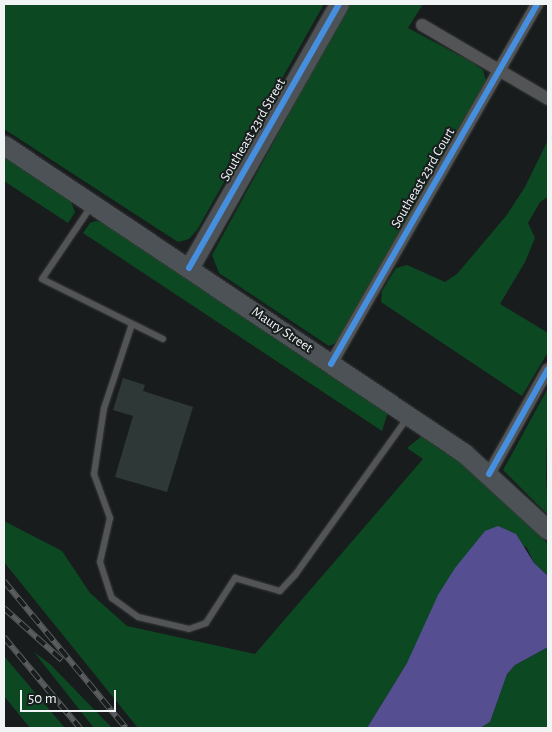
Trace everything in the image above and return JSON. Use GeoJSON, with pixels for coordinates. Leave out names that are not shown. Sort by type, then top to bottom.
{"type":"FeatureCollection","features":[{"type":"Feature","properties":{"kind":"main road","name":"Southeast 23rd Street"},"geometry":{"type":"LineString","coordinates":[[189,268],[339,4]]}},
{"type":"Feature","properties":{"kind":"main road","name":"Maury Street"},"geometry":{"type":"LineString","coordinates":[[4,145],[464,453],[548,530]]}},
{"type":"Feature","properties":{"kind":"street","name":"Southeast 23rd Court"},"geometry":{"type":"LineString","coordinates":[[331,364],[536,4]]}},
{"type":"Feature","properties":{"kind":"street"},"geometry":{"type":"LineString","coordinates":[[422,25],[548,99]]}},
{"type":"Feature","properties":{"kind":"street"},"geometry":{"type":"LineString","coordinates":[[489,474],[548,369]]}},
{"type":"Feature","properties":{"kind":"lane"},"geometry":{"type":"LineString","coordinates":[[92,204],[42,278],[163,339]]}},
{"type":"Feature","properties":{"kind":"lane"},"geometry":{"type":"LineString","coordinates":[[132,324],[104,408],[94,474],[110,518],[100,562],[112,598],[138,616],[189,629],[206,623],[235,578],[280,591],[295,575],[408,416]]}},
{"type":"Feature","properties":{"kind":"green space"},"geometry":{"type":"Polygon","coordinates":[[[4,4],[324,4],[197,230],[189,239],[178,242],[4,129],[4,4]]]}},
{"type":"Feature","properties":{"kind":"green space"},"geometry":{"type":"Polygon","coordinates":[[[349,4],[423,4],[408,28],[472,62],[483,70],[486,81],[337,342],[329,346],[219,273],[212,255],[349,4]]]}},
{"type":"Feature","properties":{"kind":"green space"},"geometry":{"type":"Polygon","coordinates":[[[548,140],[548,197],[540,202],[528,223],[535,238],[525,262],[500,304],[548,333],[548,352],[522,396],[381,302],[382,291],[396,268],[407,265],[445,282],[457,274],[506,216],[525,187],[548,140]]]}},
{"type":"Feature","properties":{"kind":"green space"},"geometry":{"type":"Polygon","coordinates":[[[4,155],[70,199],[75,212],[68,223],[4,181],[4,155]]]}},
{"type":"Feature","properties":{"kind":"green space"},"geometry":{"type":"Polygon","coordinates":[[[96,221],[105,223],[388,412],[382,431],[83,233],[90,223],[96,221]]]}},
{"type":"Feature","properties":{"kind":"green space"},"geometry":{"type":"Polygon","coordinates":[[[548,388],[546,475],[548,515],[503,470],[548,388]]]}},
{"type":"Feature","properties":{"kind":"green space"},"geometry":{"type":"Polygon","coordinates":[[[422,436],[466,466],[548,544],[548,576],[534,563],[526,546],[407,663],[367,728],[138,728],[4,562],[4,521],[62,551],[90,593],[127,626],[255,654],[423,459],[407,448],[422,436]]]}},
{"type":"Feature","properties":{"kind":"green space"},"geometry":{"type":"Polygon","coordinates":[[[548,647],[548,728],[480,728],[490,722],[507,674],[515,665],[548,647]]]}},
{"type":"Feature","properties":{"kind":"green space"},"geometry":{"type":"Polygon","coordinates":[[[34,652],[51,665],[112,728],[94,728],[34,652]]]}},
{"type":"Feature","properties":{"kind":"green space"},"geometry":{"type":"Polygon","coordinates":[[[4,656],[65,728],[30,728],[4,696],[4,656]]]}},
{"type":"Feature","properties":{"kind":"shaded area"},"geometry":{"type":"Polygon","coordinates":[[[498,526],[516,534],[534,563],[548,576],[548,647],[515,665],[507,674],[490,722],[480,728],[367,728],[407,663],[438,595],[455,568],[485,531],[498,526]]]}},
{"type":"Feature","properties":{"kind":"building"},"geometry":{"type":"Polygon","coordinates":[[[123,378],[145,385],[143,391],[193,407],[167,492],[115,477],[133,416],[113,410],[123,378]]]}},
{"type":"Feature","properties":{"kind":"railway"},"geometry":{"type":"LineString","coordinates":[[4,581],[126,728]]}},
{"type":"Feature","properties":{"kind":"railway"},"geometry":{"type":"LineString","coordinates":[[4,608],[62,660]]}},
{"type":"Feature","properties":{"kind":"railway"},"geometry":{"type":"LineString","coordinates":[[4,637],[80,728]]}},
{"type":"Feature","properties":{"kind":"cycle path"},"geometry":{"type":"LineString","coordinates":[[189,268],[339,4]]}},
{"type":"Feature","properties":{"kind":"cycle path"},"geometry":{"type":"LineString","coordinates":[[331,364],[537,4]]}},
{"type":"Feature","properties":{"kind":"cycle path"},"geometry":{"type":"LineString","coordinates":[[489,474],[548,369]]}}]}
